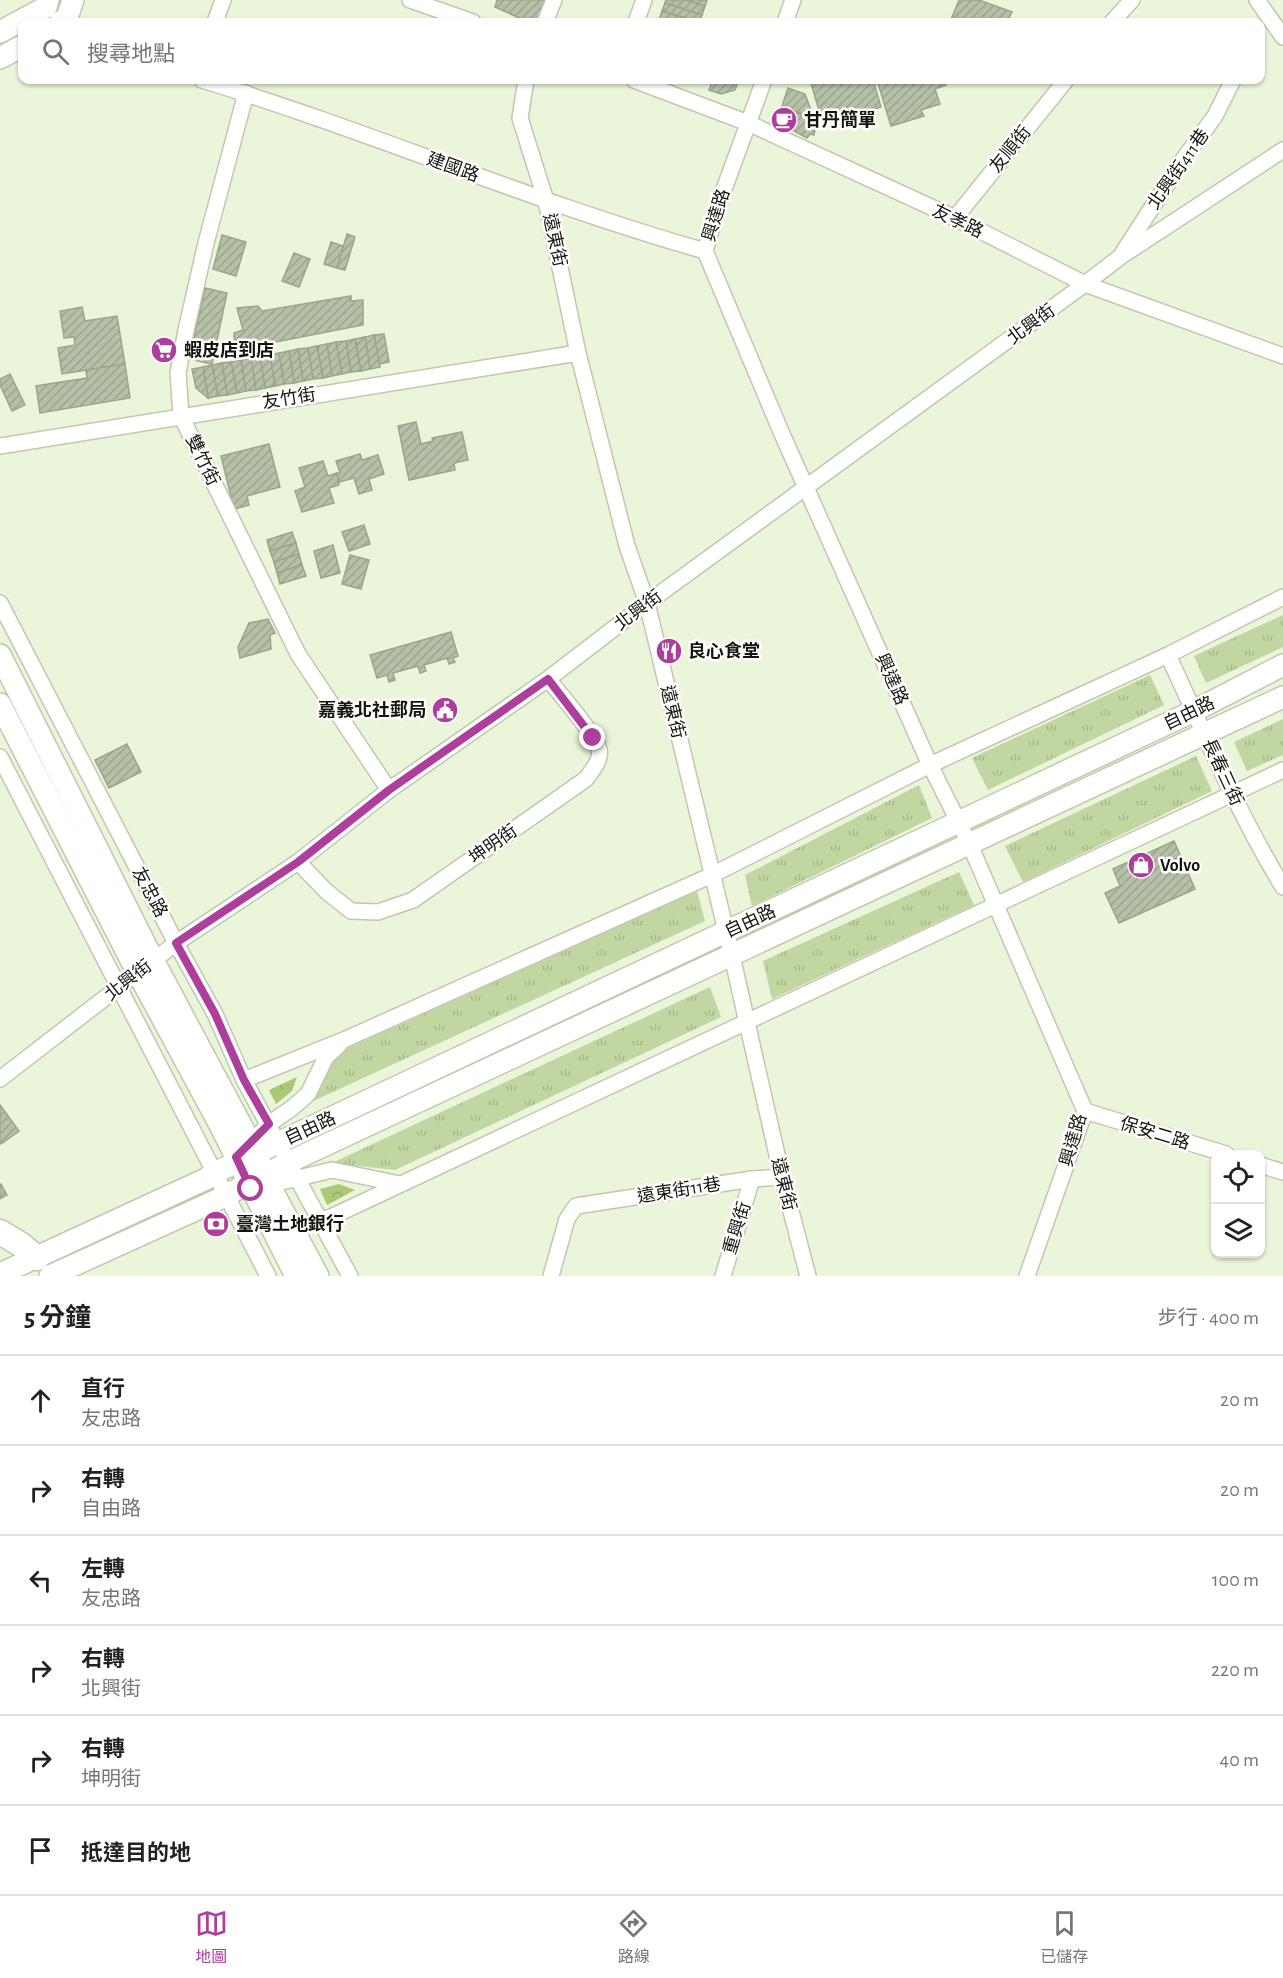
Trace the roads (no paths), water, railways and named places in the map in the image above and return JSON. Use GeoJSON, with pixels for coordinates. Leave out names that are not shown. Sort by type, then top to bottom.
{"type":"FeatureCollection","features":[{"type":"Feature","properties":{"kind":"main road"},"geometry":{"type":"LineString","coordinates":[[0,1232],[20,1244],[43,1267]]}},
{"type":"Feature","properties":{"kind":"street"},"geometry":{"type":"LineString","coordinates":[[216,18],[223,0]]}},
{"type":"Feature","properties":{"kind":"street"},"geometry":{"type":"LineString","coordinates":[[410,0],[426,3],[463,18]]}},
{"type":"Feature","properties":{"kind":"street"},"geometry":{"type":"LineString","coordinates":[[547,18],[554,0]]}},
{"type":"Feature","properties":{"kind":"street"},"geometry":{"type":"LineString","coordinates":[[637,18],[644,0]]}},
{"type":"Feature","properties":{"kind":"street"},"geometry":{"type":"LineString","coordinates":[[786,18],[793,0]]}},
{"type":"Feature","properties":{"kind":"street"},"geometry":{"type":"LineString","coordinates":[[1116,18],[1132,0]]}},
{"type":"Feature","properties":{"kind":"street"},"geometry":{"type":"LineString","coordinates":[[1264,8],[1283,37]]}},
{"type":"Feature","properties":{"kind":"street"},"geometry":{"type":"LineString","coordinates":[[43,18],[61,12]]}},
{"type":"Feature","properties":{"kind":"street"},"geometry":{"type":"LineString","coordinates":[[0,32],[18,26]]}},
{"type":"Feature","properties":{"kind":"street"},"geometry":{"type":"LineString","coordinates":[[0,58],[18,48]]}},
{"type":"Feature","properties":{"kind":"street","name":"建國路"},"geometry":{"type":"LineString","coordinates":[[216,84],[546,201],[705,251]]}},
{"type":"Feature","properties":{"kind":"street","name":"遠東街"},"geometry":{"type":"LineString","coordinates":[[525,84],[520,118],[546,201],[578,353],[627,546],[647,603],[732,956],[782,1177],[808,1276]]}},
{"type":"Feature","properties":{"kind":"street","name":"友孝路"},"geometry":{"type":"LineString","coordinates":[[645,84],[748,123],[955,218],[1085,284],[1283,356]]}},
{"type":"Feature","properties":{"kind":"street","name":"興達路"},"geometry":{"type":"LineString","coordinates":[[763,84],[719,203],[705,251],[782,434],[930,765],[970,845],[1085,1111],[1027,1276]]}},
{"type":"Feature","properties":{"kind":"street","name":"友順街"},"geometry":{"type":"LineString","coordinates":[[955,218],[1063,84]]}},
{"type":"Feature","properties":{"kind":"street","name":"北興街411巷"},"geometry":{"type":"LineString","coordinates":[[1120,257],[1182,161],[1215,116],[1231,84]]}},
{"type":"Feature","properties":{"kind":"street","name":"雙竹街"},"geometry":{"type":"LineString","coordinates":[[246,93],[206,243],[186,330],[178,373],[181,416],[298,654],[389,790]]}},
{"type":"Feature","properties":{"kind":"street","name":"北興街"},"geometry":{"type":"LineString","coordinates":[[0,1079],[176,943],[298,862],[389,790],[548,679],[647,603],[1120,257],[1283,150]]}},
{"type":"Feature","properties":{"kind":"street","name":"友竹街"},"geometry":{"type":"LineString","coordinates":[[0,446],[578,353]]}},
{"type":"Feature","properties":{"kind":"street","name":"自由路"},"geometry":{"type":"LineString","coordinates":[[244,1080],[346,1039],[712,875],[930,765],[1168,655],[1283,597]]}},
{"type":"Feature","properties":{"kind":"street","name":"友忠路"},"geometry":{"type":"LineString","coordinates":[[0,603],[215,1014],[244,1080],[350,1276]]}},
{"type":"Feature","properties":{"kind":"street","name":"友忠路"},"geometry":{"type":"LineString","coordinates":[[0,655],[145,966]]}},
{"type":"Feature","properties":{"kind":"street","name":"長春三街"},"geometry":{"type":"LineString","coordinates":[[1168,655],[1233,793],[1267,861],[1283,887]]}},
{"type":"Feature","properties":{"kind":"street","name":"自由路"},"geometry":{"type":"LineString","coordinates":[[43,1267],[206,1179],[245,1154],[279,1143],[725,933],[1194,711],[1283,665]]}},
{"type":"Feature","properties":{"kind":"street","name":"坤明街"},"geometry":{"type":"LineString","coordinates":[[298,862],[327,892],[351,911],[378,912],[413,900],[586,779],[598,763],[600,750],[548,679]]}},
{"type":"Feature","properties":{"kind":"street","name":"自由路"},"geometry":{"type":"LineString","coordinates":[[0,1274],[43,1267],[292,1170],[732,956],[1283,697]]}},
{"type":"Feature","properties":{"kind":"street","name":"友忠路"},"geometry":{"type":"LineString","coordinates":[[0,704],[145,966],[245,1154],[296,1276]]}},
{"type":"Feature","properties":{"kind":"street"},"geometry":{"type":"LineString","coordinates":[[0,757],[268,1276]]}},
{"type":"Feature","properties":{"kind":"street"},"geometry":{"type":"LineString","coordinates":[[318,1220],[331,1217],[1283,770]]}},
{"type":"Feature","properties":{"kind":"street","name":"自由路"},"geometry":{"type":"LineString","coordinates":[[245,1154],[269,1124],[308,1094],[326,1057],[346,1039]]}},
{"type":"Feature","properties":{"kind":"street","name":"保安二路"},"geometry":{"type":"LineString","coordinates":[[1085,1111],[1211,1150]]}},
{"type":"Feature","properties":{"kind":"street"},"geometry":{"type":"LineString","coordinates":[[1265,1167],[1283,1172]]}},
{"type":"Feature","properties":{"kind":"street","name":"自由路"},"geometry":{"type":"LineString","coordinates":[[292,1170],[332,1170],[400,1184]]}},
{"type":"Feature","properties":{"kind":"street","name":"遠東街11巷"},"geometry":{"type":"LineString","coordinates":[[551,1276],[567,1219],[576,1206],[752,1179],[782,1177]]}},
{"type":"Feature","properties":{"kind":"street","name":"重興街"},"geometry":{"type":"LineString","coordinates":[[723,1276],[752,1179]]}},
{"type":"Feature","properties":{"kind":"street","name":"友忠路"},"geometry":{"type":"LineString","coordinates":[[259,1183],[318,1276]]}},
{"type":"Feature","properties":{"kind":"place","name":"甘丹簡單"},"geometry":{"type":"Point","coordinates":[784,120]}},
{"type":"Feature","properties":{"kind":"place","name":"蝦皮店到店"},"geometry":{"type":"Point","coordinates":[164,350]}},
{"type":"Feature","properties":{"kind":"place","name":"良心食堂"},"geometry":{"type":"Point","coordinates":[669,651]}},
{"type":"Feature","properties":{"kind":"place","name":"嘉義北社郵局"},"geometry":{"type":"Point","coordinates":[445,710]}},
{"type":"Feature","properties":{"kind":"place","name":"Volvo"},"geometry":{"type":"Point","coordinates":[1141,865]}},
{"type":"Feature","properties":{"kind":"place","name":"臺灣土地銀行"},"geometry":{"type":"Point","coordinates":[216,1224]}}]}
